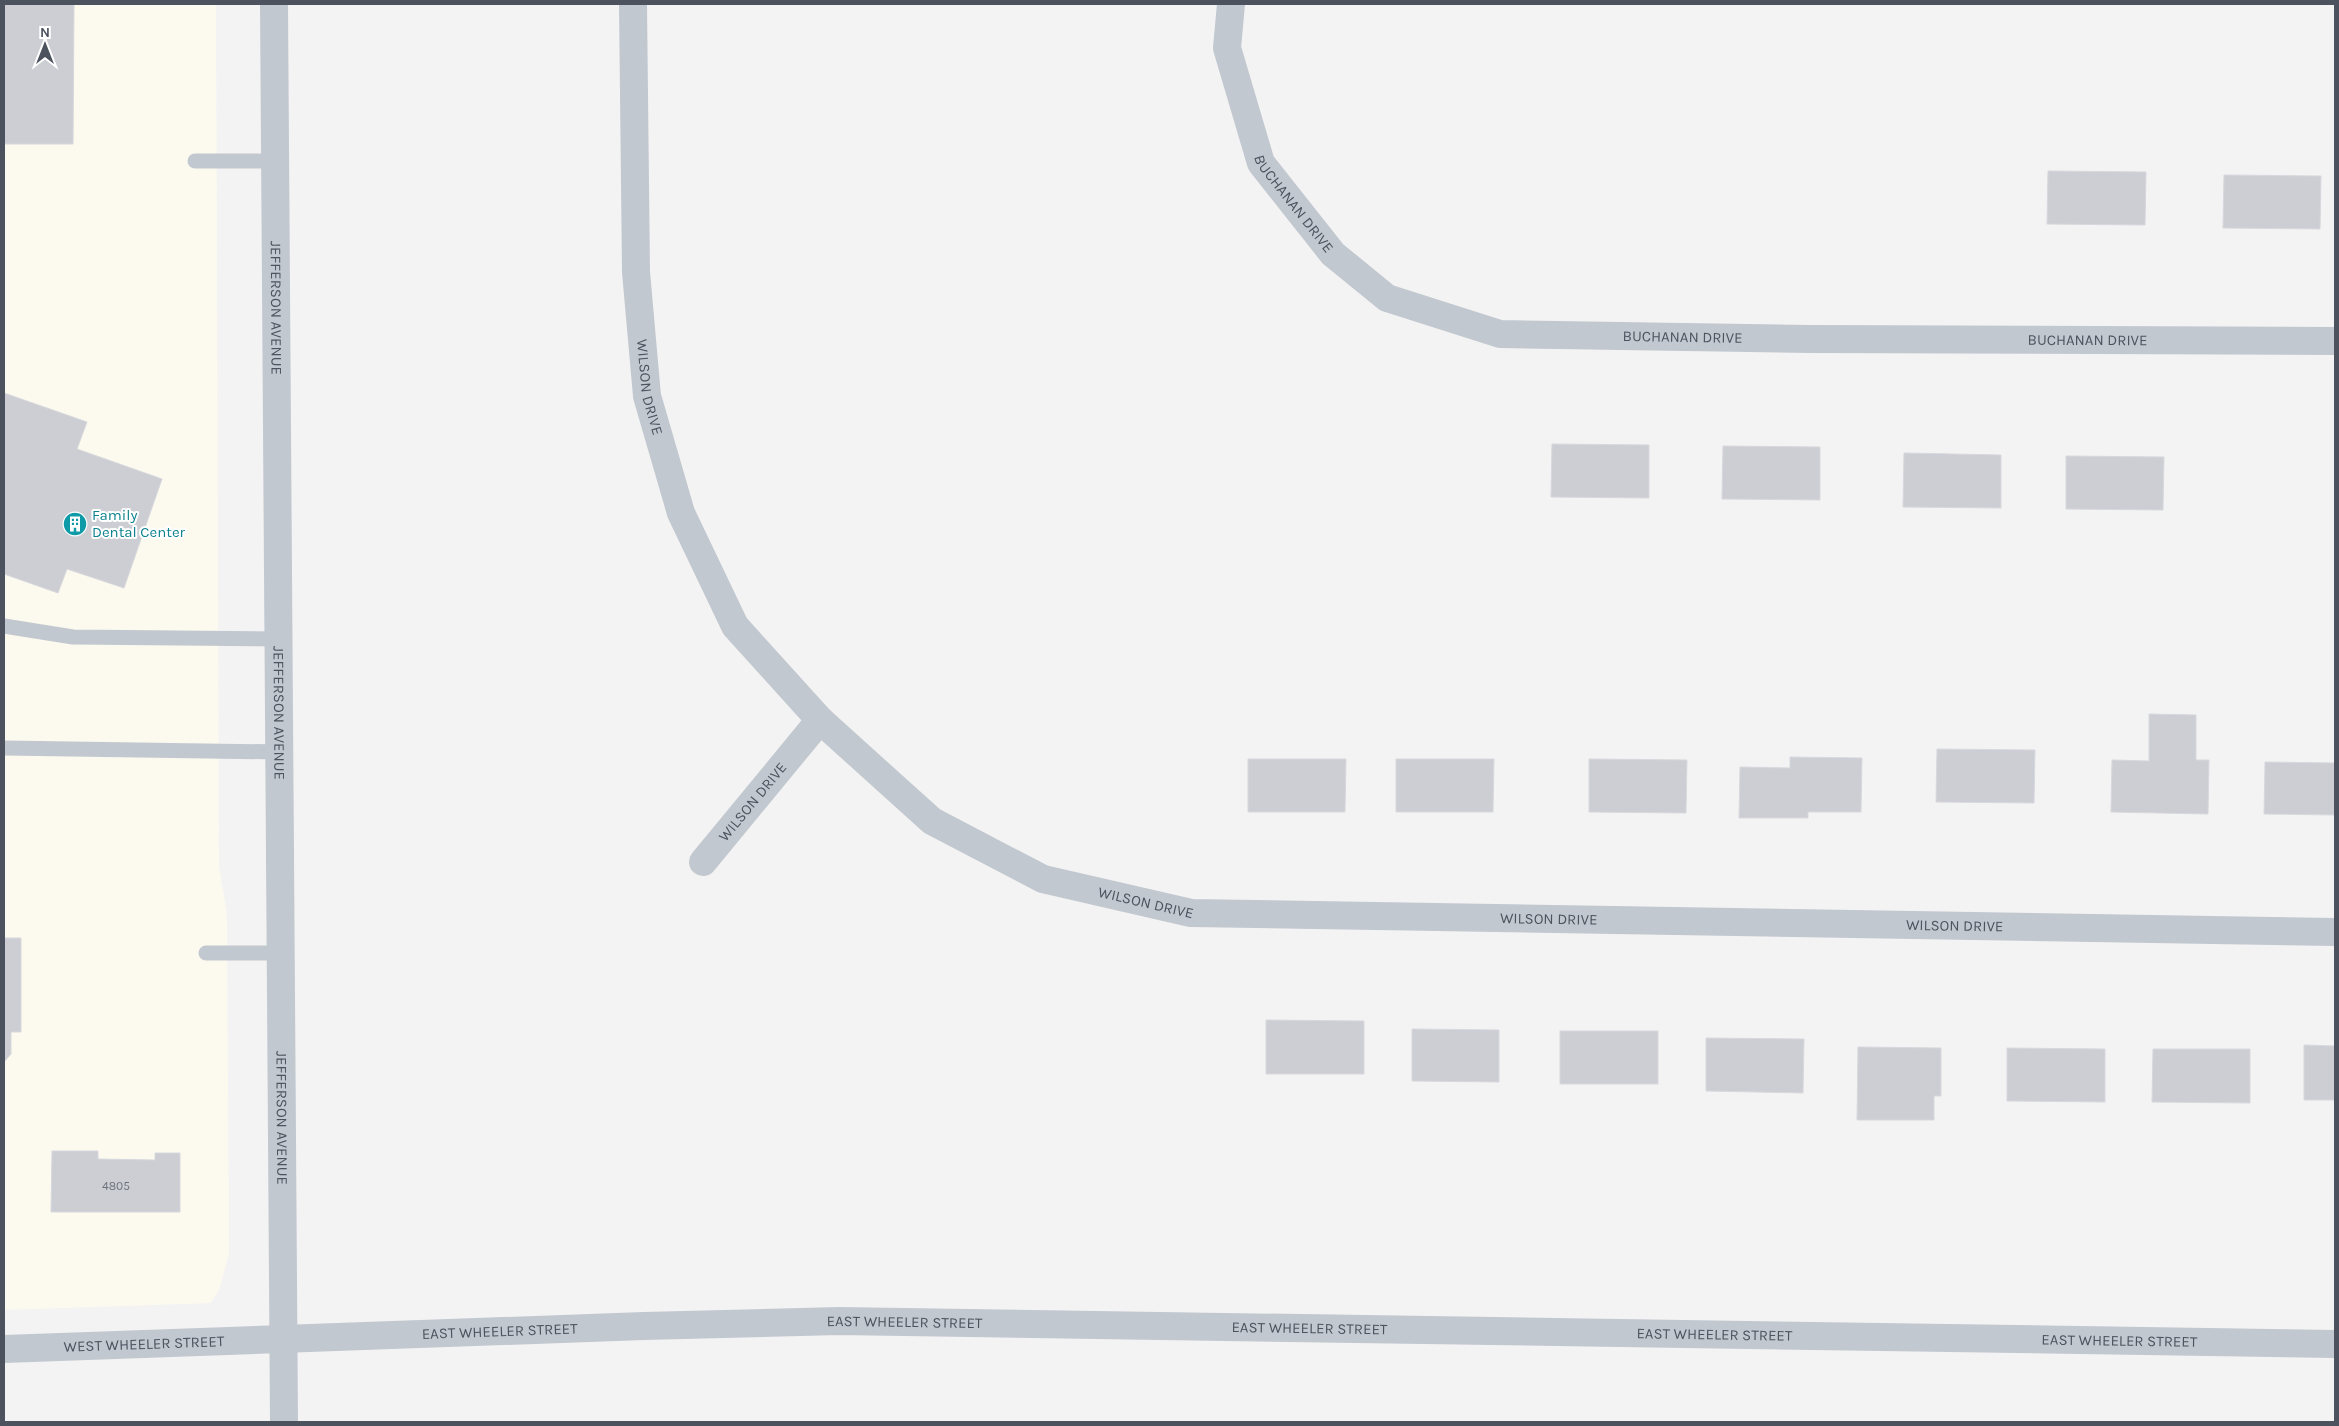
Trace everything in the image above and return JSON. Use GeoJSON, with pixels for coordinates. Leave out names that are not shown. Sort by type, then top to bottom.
{"type":"FeatureCollection","features":[{"type":"Feature","properties":{"kind":"street","name":"JEFFERSON AVENUE"},"geometry":{"type":"LineString","coordinates":[[274,4],[277,161],[284,1422]]}},
{"type":"Feature","properties":{"kind":"street","name":"WILSON DRIVE"},"geometry":{"type":"LineString","coordinates":[[633,4],[636,272],[647,396],[681,513],[735,626],[820,720],[932,821],[1044,879],[1191,913],[2335,932]]}},
{"type":"Feature","properties":{"kind":"street","name":"BUCHANAN DRIVE"},"geometry":{"type":"LineString","coordinates":[[1231,4],[1227,48],[1261,163],[1333,254],[1387,298],[1500,334],[1809,339],[2335,341]]}},
{"type":"Feature","properties":{"kind":"street","name":"WILSON DRIVE"},"geometry":{"type":"LineString","coordinates":[[703,862],[820,720]]}},
{"type":"Feature","properties":{"kind":"street","name":"EAST WHEELER STREET"},"geometry":{"type":"LineString","coordinates":[[285,1340],[644,1326],[849,1321],[2335,1344]]}},
{"type":"Feature","properties":{"kind":"street","name":"WEST WHEELER STREET"},"geometry":{"type":"LineString","coordinates":[[4,1349],[285,1340]]}},
{"type":"Feature","properties":{"kind":"lane"},"geometry":{"type":"LineString","coordinates":[[195,161],[277,161]]}},
{"type":"Feature","properties":{"kind":"lane"},"geometry":{"type":"LineString","coordinates":[[4,626],[73,637],[280,639]]}},
{"type":"Feature","properties":{"kind":"lane"},"geometry":{"type":"LineString","coordinates":[[4,748],[280,752]]}},
{"type":"Feature","properties":{"kind":"lane"},"geometry":{"type":"LineString","coordinates":[[206,953],[282,953]]}},
{"type":"Feature","properties":{"kind":"shaded area"},"geometry":{"type":"Polygon","coordinates":[[[4,4],[216,4],[219,866],[227,915],[229,1254],[219,1290],[211,1303],[4,1310],[4,4]]]}},
{"type":"Feature","properties":{"kind":"building"},"geometry":{"type":"Polygon","coordinates":[[[4,4],[74,4],[73,144],[4,144],[4,4]]]}},
{"type":"Feature","properties":{"kind":"building"},"geometry":{"type":"Polygon","coordinates":[[[2048,171],[2146,172],[2145,225],[2047,224],[2048,171]]]}},
{"type":"Feature","properties":{"kind":"building"},"geometry":{"type":"Polygon","coordinates":[[[2224,175],[2321,176],[2320,229],[2223,228],[2224,175]]]}},
{"type":"Feature","properties":{"kind":"building","name":"Family Dental Center"},"geometry":{"type":"Polygon","coordinates":[[[4,393],[87,422],[77,449],[162,479],[124,588],[67,569],[58,593],[4,574],[4,393]]]}},
{"type":"Feature","properties":{"kind":"building"},"geometry":{"type":"Polygon","coordinates":[[[1552,444],[1649,445],[1649,498],[1551,497],[1552,444]]]}},
{"type":"Feature","properties":{"kind":"building"},"geometry":{"type":"Polygon","coordinates":[[[1723,446],[1820,447],[1820,500],[1722,499],[1723,446]]]}},
{"type":"Feature","properties":{"kind":"building"},"geometry":{"type":"Polygon","coordinates":[[[1904,453],[2001,455],[2001,508],[1903,507],[1904,453]]]}},
{"type":"Feature","properties":{"kind":"building"},"geometry":{"type":"Polygon","coordinates":[[[2066,456],[2164,457],[2163,510],[2066,509],[2066,456]]]}},
{"type":"Feature","properties":{"kind":"building"},"geometry":{"type":"Polygon","coordinates":[[[2149,714],[2196,715],[2196,760],[2209,760],[2208,814],[2111,812],[2112,760],[2149,761],[2149,714]]]}},
{"type":"Feature","properties":{"kind":"building"},"geometry":{"type":"Polygon","coordinates":[[[1937,749],[2035,750],[2034,803],[1936,802],[1937,749]]]}},
{"type":"Feature","properties":{"kind":"building"},"geometry":{"type":"Polygon","coordinates":[[[1790,757],[1862,758],[1861,812],[1808,812],[1808,818],[1739,818],[1740,767],[1790,768],[1790,757]]]}},
{"type":"Feature","properties":{"kind":"building"},"geometry":{"type":"Polygon","coordinates":[[[1248,759],[1346,759],[1345,812],[1248,812],[1248,759]]]}},
{"type":"Feature","properties":{"kind":"building"},"geometry":{"type":"Polygon","coordinates":[[[1396,759],[1494,759],[1493,812],[1396,812],[1396,759]]]}},
{"type":"Feature","properties":{"kind":"building"},"geometry":{"type":"Polygon","coordinates":[[[1589,759],[1687,760],[1686,813],[1589,812],[1589,759]]]}},
{"type":"Feature","properties":{"kind":"building"},"geometry":{"type":"Polygon","coordinates":[[[2265,762],[2335,763],[2335,815],[2264,814],[2265,762]]]}},
{"type":"Feature","properties":{"kind":"building"},"geometry":{"type":"Polygon","coordinates":[[[4,938],[21,938],[21,1032],[11,1032],[11,1054],[4,1062],[4,938]]]}},
{"type":"Feature","properties":{"kind":"building"},"geometry":{"type":"Polygon","coordinates":[[[1266,1020],[1364,1021],[1364,1074],[1266,1074],[1266,1020]]]}},
{"type":"Feature","properties":{"kind":"building"},"geometry":{"type":"Polygon","coordinates":[[[1412,1029],[1499,1030],[1499,1082],[1412,1081],[1412,1029]]]}},
{"type":"Feature","properties":{"kind":"building"},"geometry":{"type":"Polygon","coordinates":[[[1560,1031],[1658,1031],[1658,1084],[1560,1084],[1560,1031]]]}},
{"type":"Feature","properties":{"kind":"building"},"geometry":{"type":"Polygon","coordinates":[[[1706,1038],[1804,1039],[1803,1093],[1706,1091],[1706,1038]]]}},
{"type":"Feature","properties":{"kind":"building"},"geometry":{"type":"Polygon","coordinates":[[[2304,1045],[2335,1046],[2335,1100],[2304,1100],[2304,1045]]]}},
{"type":"Feature","properties":{"kind":"building"},"geometry":{"type":"Polygon","coordinates":[[[1858,1047],[1941,1048],[1941,1096],[1934,1096],[1934,1120],[1857,1120],[1858,1047]]]}},
{"type":"Feature","properties":{"kind":"building"},"geometry":{"type":"Polygon","coordinates":[[[2007,1048],[2105,1049],[2105,1102],[2007,1101],[2007,1048]]]}},
{"type":"Feature","properties":{"kind":"building"},"geometry":{"type":"Polygon","coordinates":[[[2153,1049],[2250,1049],[2250,1103],[2152,1102],[2153,1049]]]}},
{"type":"Feature","properties":{"kind":"building"},"geometry":{"type":"Polygon","coordinates":[[[52,1151],[98,1151],[98,1159],[155,1160],[155,1153],[180,1153],[180,1212],[51,1212],[52,1151]]]}},
{"type":"Feature","properties":{"kind":"place","name":"Family Dental Center"},"geometry":{"type":"Point","coordinates":[75,524]}}]}
